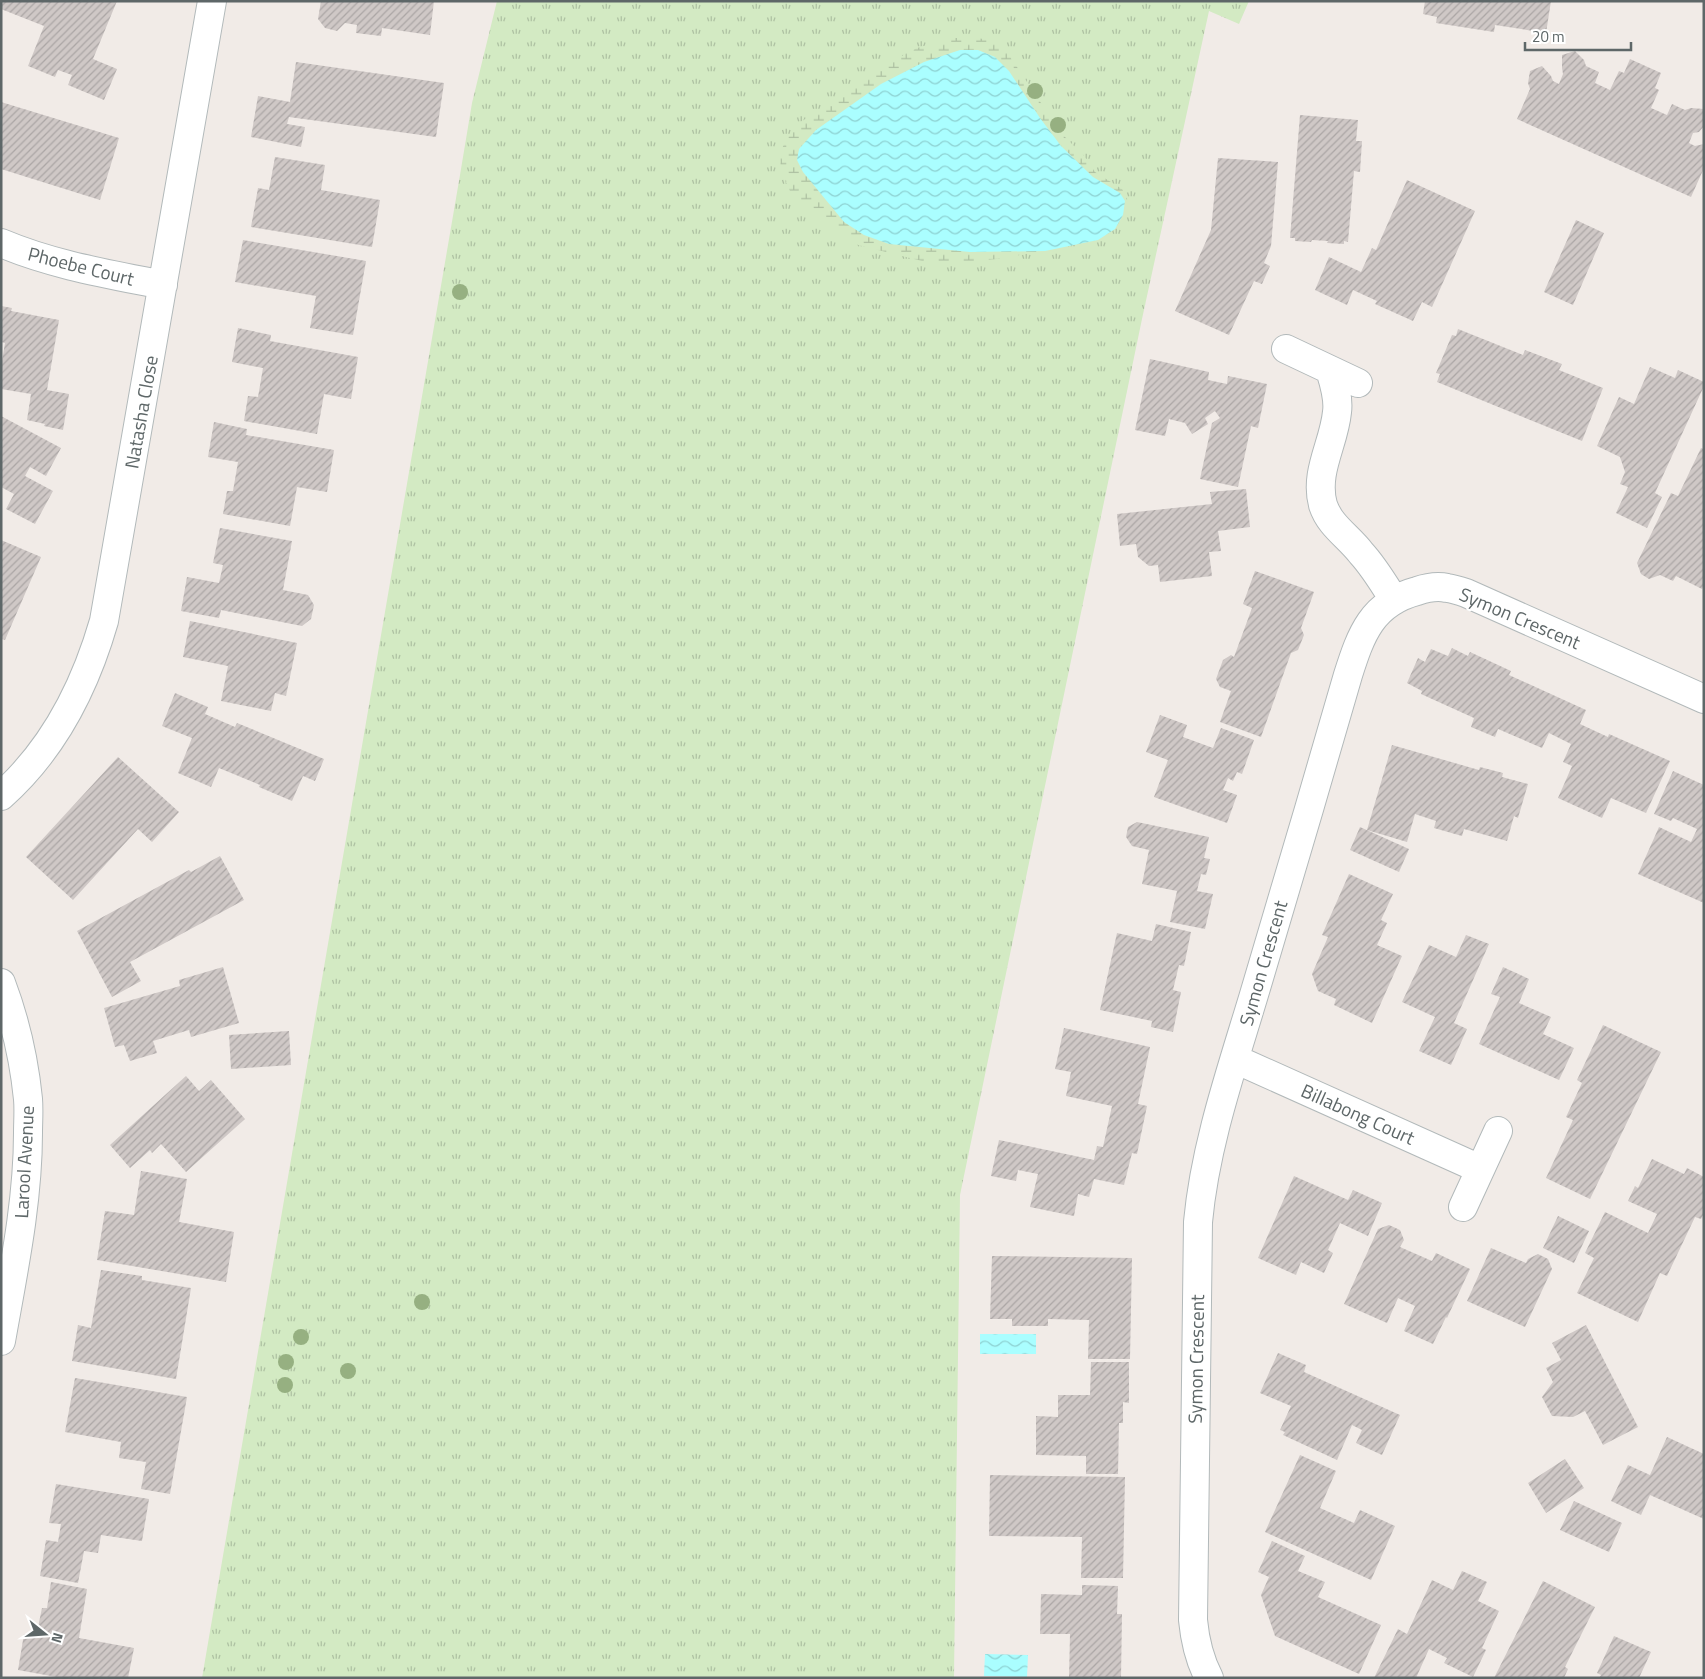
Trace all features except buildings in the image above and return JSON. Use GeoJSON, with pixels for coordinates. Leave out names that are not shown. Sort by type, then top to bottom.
{"type":"FeatureCollection","features":[{"type":"Feature","properties":{"kind":"street","name":"Natasha Close"},"geometry":{"type":"LineString","coordinates":[[1,796],[20,778],[56,732],[73,704],[96,649],[110,589],[212,1]]}},
{"type":"Feature","properties":{"kind":"street","name":"Phoebe Court"},"geometry":{"type":"LineString","coordinates":[[1,243],[54,262],[163,285]]}},
{"type":"Feature","properties":{"kind":"street"},"geometry":{"type":"LineString","coordinates":[[1286,349],[1358,383]]}},
{"type":"Feature","properties":{"kind":"street"},"geometry":{"type":"LineString","coordinates":[[1330,370],[1336,390],[1338,409],[1322,469],[1320,486],[1324,506],[1330,521],[1360,550],[1394,600]]}},
{"type":"Feature","properties":{"kind":"street","name":"Symon Crescent"},"geometry":{"type":"LineString","coordinates":[[1209,1678],[1196,1645],[1193,1620],[1198,1222],[1200,1197],[1212,1142],[1235,1059],[1356,648],[1365,630],[1376,613],[1394,600],[1427,588],[1447,587],[1466,593],[1704,699]]}},
{"type":"Feature","properties":{"kind":"street","name":"Larool Avenue"},"geometry":{"type":"LineString","coordinates":[[1,983],[9,1004],[22,1057],[28,1100],[28,1152],[25,1197],[5,1299],[1,1341]]}},
{"type":"Feature","properties":{"kind":"street","name":"Billabong Court"},"geometry":{"type":"LineString","coordinates":[[1235,1059],[1480,1169]]}},
{"type":"Feature","properties":{"kind":"street"},"geometry":{"type":"LineString","coordinates":[[1463,1208],[1498,1131]]}},
{"type":"Feature","properties":{"kind":"green space"},"geometry":{"type":"Polygon","coordinates":[[[497,1],[1249,1],[1239,24],[1209,11],[1142,319],[960,1195],[954,1678],[202,1678],[472,103],[497,1]]]}},
{"type":"Feature","properties":{"kind":"green space"},"geometry":{"type":"Polygon","coordinates":[[[952,38],[975,38],[988,40],[1007,52],[1061,133],[1084,156],[1095,172],[1122,189],[1127,198],[1128,207],[1115,229],[1098,240],[1005,258],[962,263],[926,262],[858,245],[811,213],[790,191],[781,171],[780,154],[786,139],[798,124],[875,70],[917,48],[952,38]],[[1009,71],[834,117],[816,130],[1040,118],[1009,71]]]}},
{"type":"Feature","properties":{"kind":"water"},"geometry":{"type":"Polygon","coordinates":[[[960,50],[978,50],[995,57],[1009,71],[1061,146],[1093,177],[1120,193],[1125,201],[1123,215],[1115,229],[1098,240],[1045,251],[970,252],[889,244],[864,235],[844,222],[803,172],[797,160],[799,149],[816,130],[881,84],[924,62],[960,50]]]}},
{"type":"Feature","properties":{"kind":"water"},"geometry":{"type":"Polygon","coordinates":[[[980,1334],[1036,1334],[1036,1354],[980,1354],[980,1334]]]}},
{"type":"Feature","properties":{"kind":"water"},"geometry":{"type":"Polygon","coordinates":[[[985,1654],[1028,1655],[1027,1677],[984,1676],[985,1654]]]}}]}
